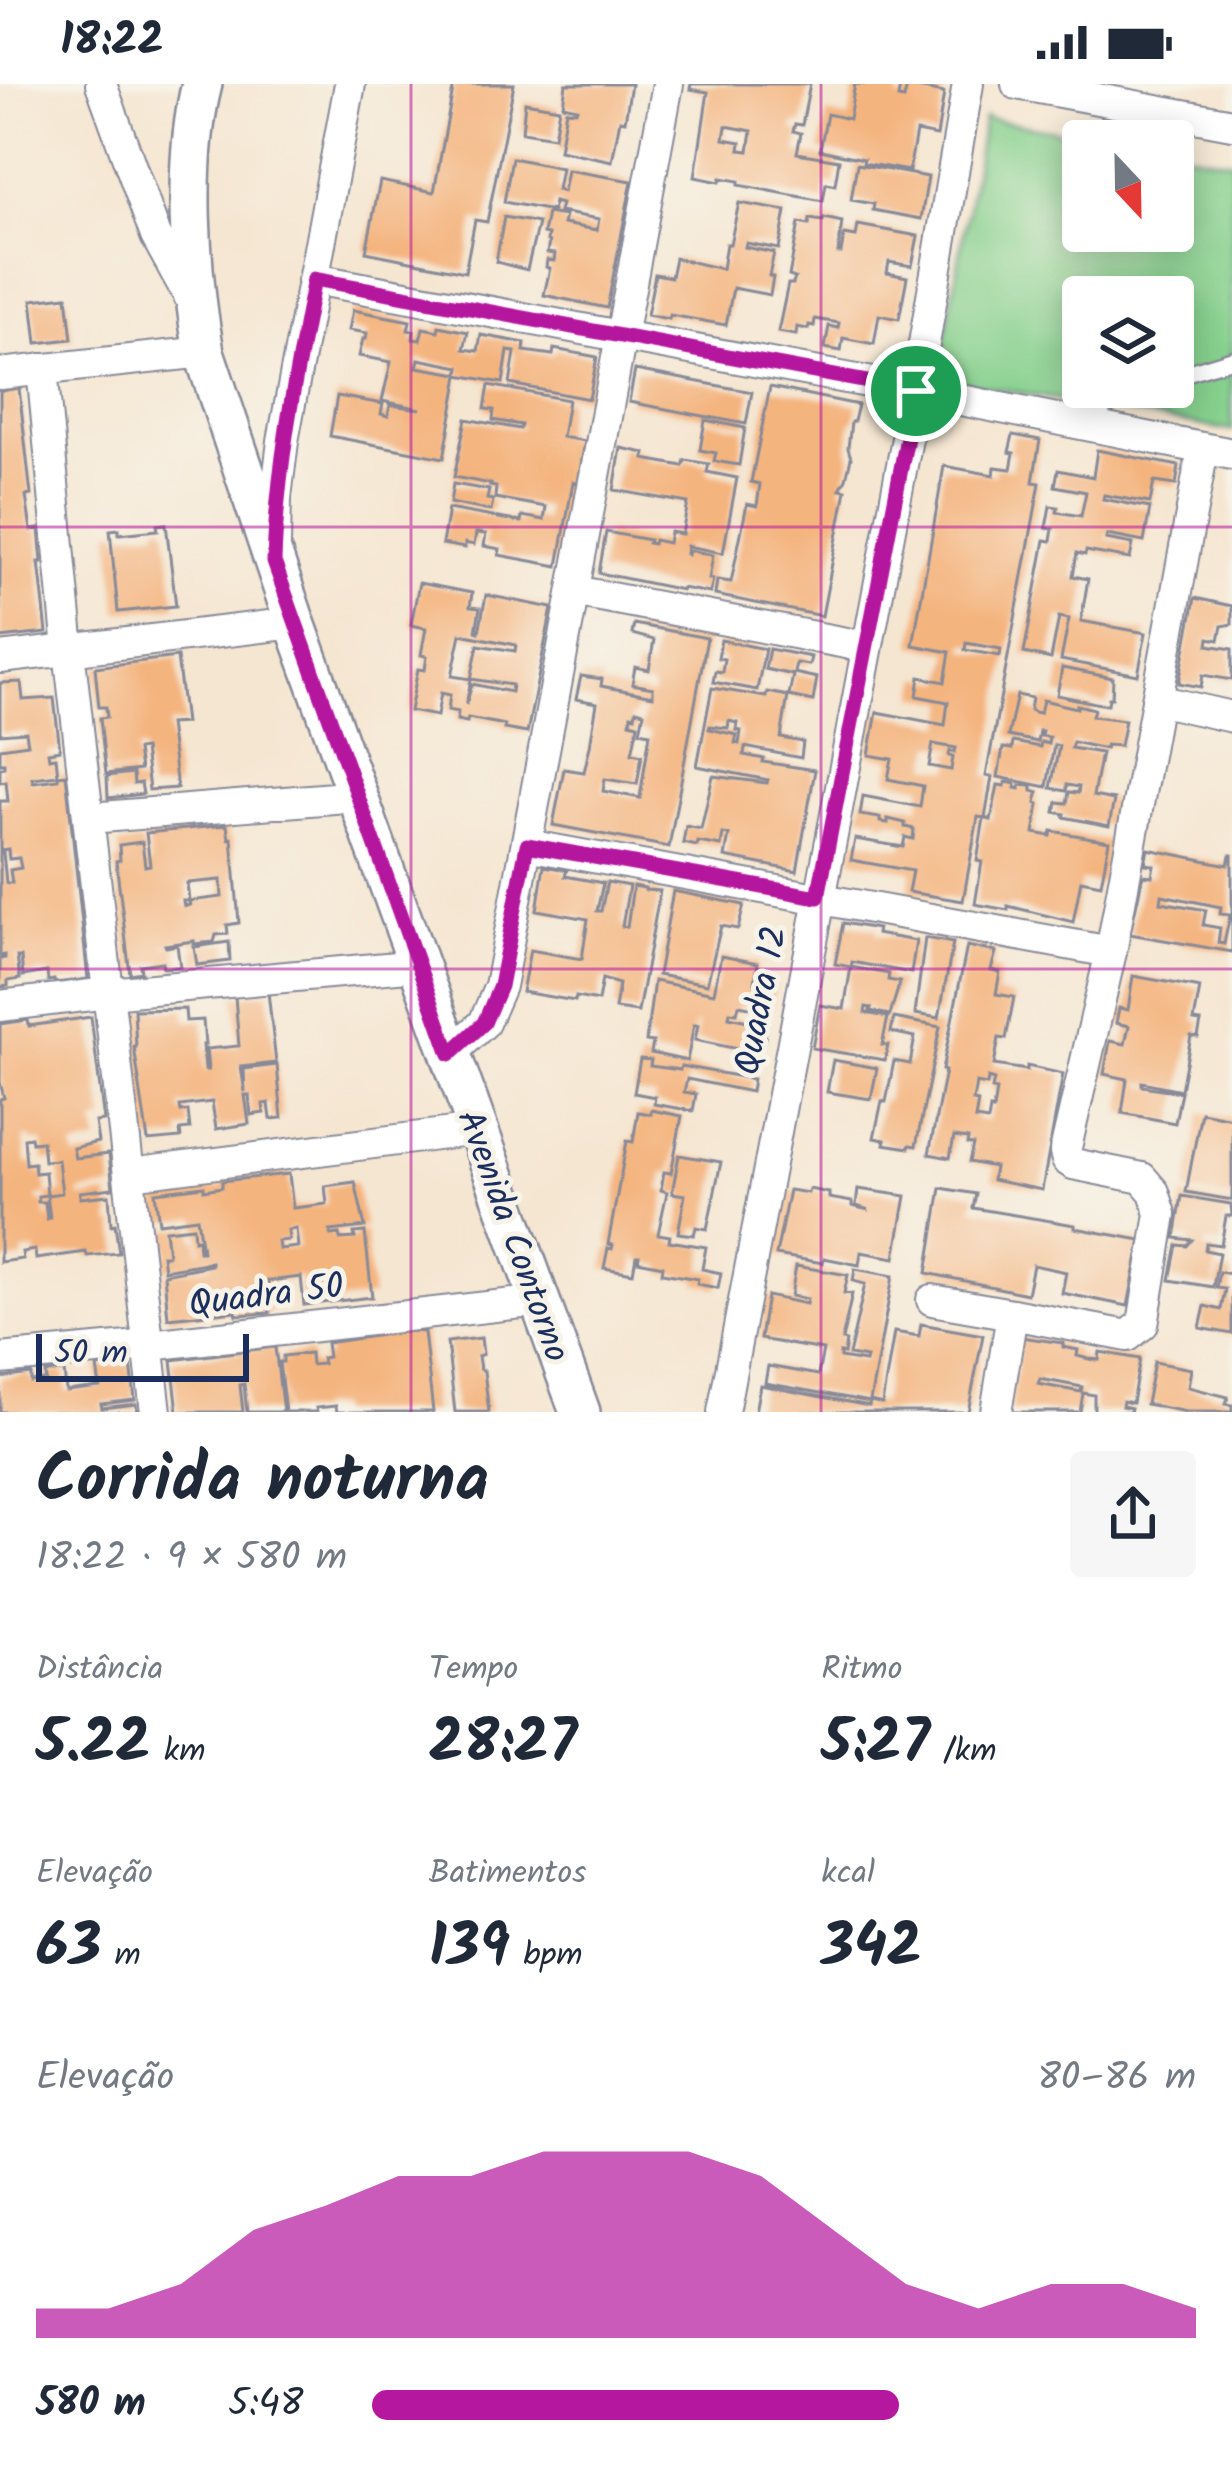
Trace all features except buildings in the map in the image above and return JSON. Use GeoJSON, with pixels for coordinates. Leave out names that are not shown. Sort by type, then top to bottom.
{"type":"FeatureCollection","features":[{"type":"Feature","properties":{"kind":"street","name":"Avenida Contorno"},"geometry":{"type":"LineString","coordinates":[[101,84],[157,236],[196,309]]}},
{"type":"Feature","properties":{"kind":"street","name":"Avenida Contorno"},"geometry":{"type":"LineString","coordinates":[[202,84],[192,149],[196,309],[204,352],[295,623],[580,1412]]}},
{"type":"Feature","properties":{"kind":"street"},"geometry":{"type":"LineString","coordinates":[[274,562],[283,441],[350,84]]}},
{"type":"Feature","properties":{"kind":"street"},"geometry":{"type":"LineString","coordinates":[[450,1054],[484,1023],[500,986],[668,84]]}},
{"type":"Feature","properties":{"kind":"street","name":"Quadra 12"},"geometry":{"type":"LineString","coordinates":[[723,1412],[916,391],[968,84]]}},
{"type":"Feature","properties":{"kind":"street"},"geometry":{"type":"LineString","coordinates":[[1017,84],[1232,124]]}},
{"type":"Feature","properties":{"kind":"street"},"geometry":{"type":"LineString","coordinates":[[314,279],[1217,452],[1156,700],[1111,952],[1065,1152],[1073,1164],[1142,1178],[1154,1192],[1161,1214],[1143,1324],[1128,1336],[932,1300]]}},
{"type":"Feature","properties":{"kind":"street"},"geometry":{"type":"LineString","coordinates":[[0,374],[204,352]]}},
{"type":"Feature","properties":{"kind":"street"},"geometry":{"type":"LineString","coordinates":[[42,369],[69,650],[157,1412]]}},
{"type":"Feature","properties":{"kind":"street"},"geometry":{"type":"LineString","coordinates":[[574,591],[867,647]]}},
{"type":"Feature","properties":{"kind":"street"},"geometry":{"type":"LineString","coordinates":[[0,658],[295,623]]}},
{"type":"Feature","properties":{"kind":"street"},"geometry":{"type":"LineString","coordinates":[[1156,700],[1232,717]]}},
{"type":"Feature","properties":{"kind":"street"},"geometry":{"type":"LineString","coordinates":[[90,818],[358,796]]}},
{"type":"Feature","properties":{"kind":"street"},"geometry":{"type":"LineString","coordinates":[[527,845],[1111,952]]}},
{"type":"Feature","properties":{"kind":"street"},"geometry":{"type":"LineString","coordinates":[[0,1006],[418,965]]}},
{"type":"Feature","properties":{"kind":"street"},"geometry":{"type":"LineString","coordinates":[[130,1174],[476,1130]]}},
{"type":"Feature","properties":{"kind":"street","name":"Quadra 50"},"geometry":{"type":"LineString","coordinates":[[0,1359],[540,1300]]}},
{"type":"Feature","properties":{"kind":"street"},"geometry":{"type":"LineString","coordinates":[[996,1412],[1012,1314]]}},
{"type":"Feature","properties":{"kind":"lane"},"geometry":{"type":"LineString","coordinates":[[1194,371],[1232,359]]}},
{"type":"Feature","properties":{"kind":"lane"},"geometry":{"type":"LineString","coordinates":[[1080,424],[1104,408]]}},
{"type":"Feature","properties":{"kind":"green space"},"geometry":{"type":"Polygon","coordinates":[[[984,118],[1062,132],[1062,252],[1194,252],[1194,155],[1232,161],[1232,431],[1104,408],[1194,408],[1194,276],[1062,276],[1062,400],[938,378],[984,118]]]}},
{"type":"Feature","properties":{"kind":"route"},"geometry":{"type":"LineString","coordinates":[[314,279],[916,391],[818,897],[527,845],[500,986],[484,1023],[450,1054],[274,562],[283,441],[314,279]]}}]}
